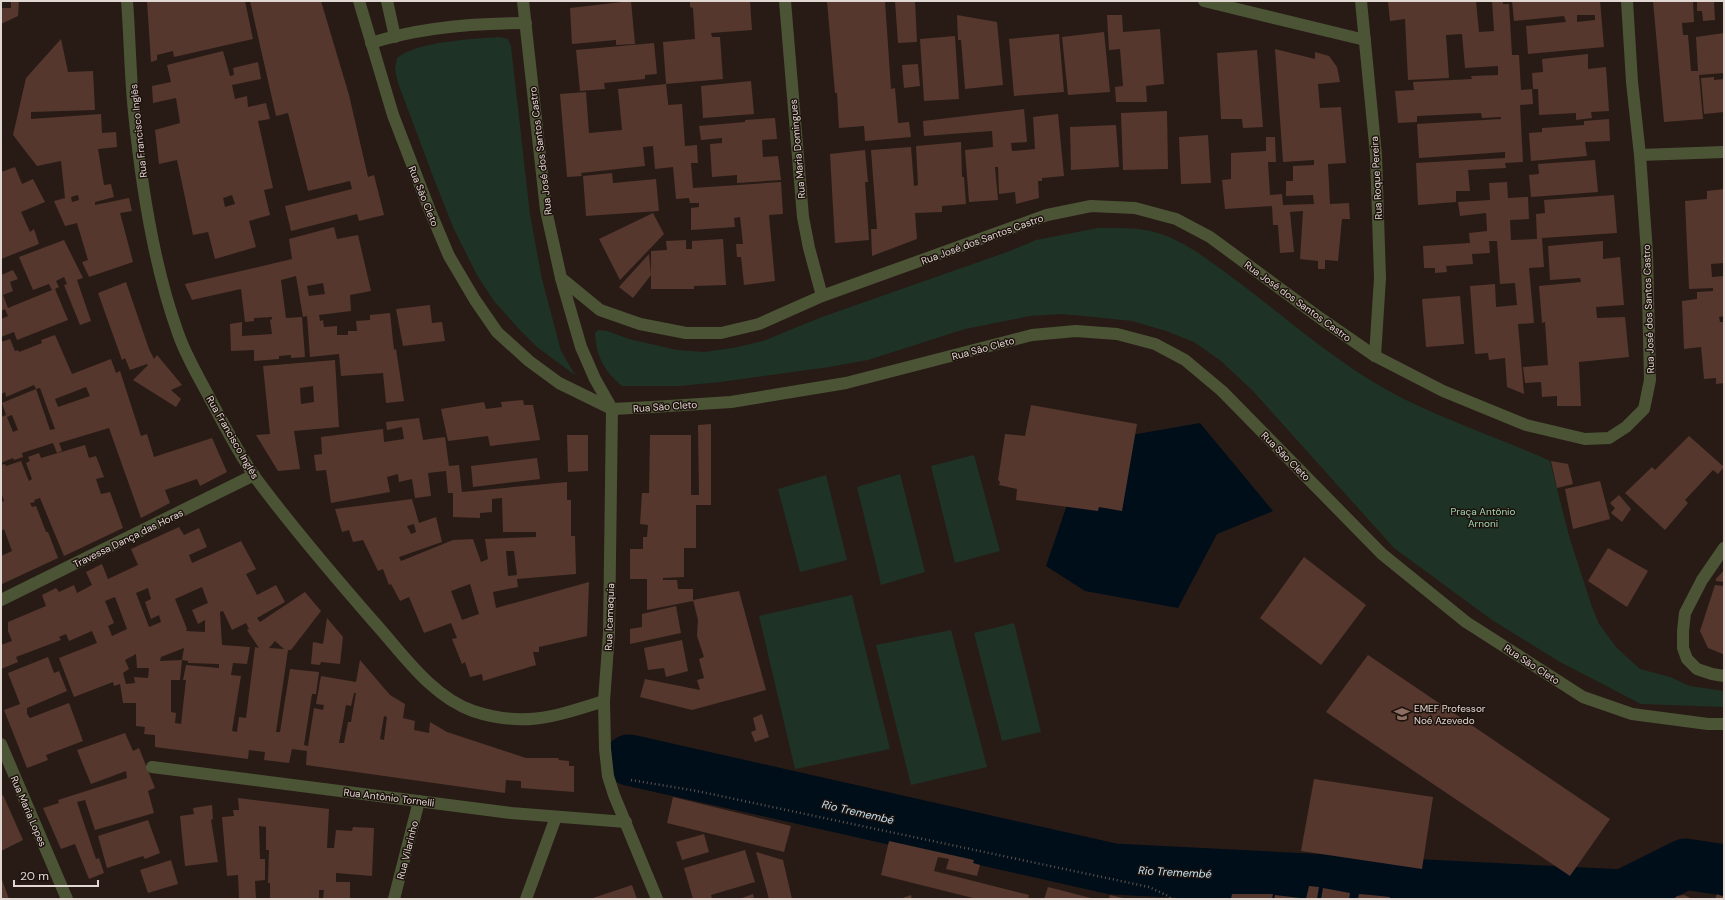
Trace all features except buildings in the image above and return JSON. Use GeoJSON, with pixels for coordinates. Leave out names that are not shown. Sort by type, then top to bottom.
{"type":"FeatureCollection","features":[{"type":"Feature","properties":{"kind":"street","name":"Rua Francisco Inglês"},"geometry":{"type":"LineString","coordinates":[[127,1],[133,110],[148,210],[160,274],[178,333],[189,358],[220,418],[254,475],[334,575],[426,681],[451,700],[472,710],[500,718],[527,721],[559,715],[604,701]]}},
{"type":"Feature","properties":{"kind":"street","name":"Rua São Cleto"},"geometry":{"type":"LineString","coordinates":[[359,1],[394,115],[430,211],[450,256],[475,300],[497,332],[529,361],[559,383],[612,409],[731,402],[846,383],[1032,335],[1076,331],[1116,334],[1155,344],[1184,360],[1222,391],[1382,554],[1466,622],[1583,697],[1632,714],[1708,724],[1724,724]]}},
{"type":"Feature","properties":{"kind":"street"},"geometry":{"type":"LineString","coordinates":[[387,1],[395,36]]}},
{"type":"Feature","properties":{"kind":"street","name":"Rua José dos Santos Castro"},"geometry":{"type":"LineString","coordinates":[[523,1],[546,210],[561,278],[581,347],[595,379],[612,409]]}},
{"type":"Feature","properties":{"kind":"street","name":"Rua Maria Domingues"},"geometry":{"type":"LineString","coordinates":[[785,1],[803,217],[809,248],[822,296]]}},
{"type":"Feature","properties":{"kind":"street"},"geometry":{"type":"LineString","coordinates":[[1204,1],[1364,40]]}},
{"type":"Feature","properties":{"kind":"street","name":"Rua Roque Pereira"},"geometry":{"type":"LineString","coordinates":[[1361,1],[1376,155],[1380,278],[1375,356]]}},
{"type":"Feature","properties":{"kind":"street","name":"Rua José dos Santos Castro"},"geometry":{"type":"LineString","coordinates":[[561,278],[600,310],[640,324],[686,333],[721,333],[759,324],[822,296],[1047,215],[1091,206],[1135,208],[1176,218],[1210,237],[1320,318],[1375,356],[1443,391],[1526,425],[1585,439],[1609,438],[1626,427],[1644,410],[1650,380],[1647,253],[1640,155],[1632,82],[1627,1]]}},
{"type":"Feature","properties":{"kind":"street"},"geometry":{"type":"LineString","coordinates":[[371,43],[395,36],[424,31],[491,23],[526,23]]}},
{"type":"Feature","properties":{"kind":"street"},"geometry":{"type":"LineString","coordinates":[[1640,155],[1724,152]]}},
{"type":"Feature","properties":{"kind":"street","name":"Rua Icamaquia"},"geometry":{"type":"LineString","coordinates":[[612,409],[609,633],[604,701],[605,749],[608,776],[614,795],[657,899]]}},
{"type":"Feature","properties":{"kind":"street","name":"Travessa Dança das Horas"},"geometry":{"type":"LineString","coordinates":[[1,600],[254,475]]}},
{"type":"Feature","properties":{"kind":"street"},"geometry":{"type":"LineString","coordinates":[[1724,548],[1702,580],[1685,613],[1683,648],[1687,659],[1697,669],[1724,676]]}},
{"type":"Feature","properties":{"kind":"street","name":"Rua Maria Lopes"},"geometry":{"type":"LineString","coordinates":[[1,744],[67,899]]}},
{"type":"Feature","properties":{"kind":"street","name":"Rua Antônio Tornelli"},"geometry":{"type":"LineString","coordinates":[[152,767],[556,817],[626,822]]}},
{"type":"Feature","properties":{"kind":"street","name":"Rua Vilarinho"},"geometry":{"type":"LineString","coordinates":[[394,899],[419,801]]}},
{"type":"Feature","properties":{"kind":"street"},"geometry":{"type":"LineString","coordinates":[[526,899],[556,817]]}},
{"type":"Feature","properties":{"kind":"path"},"geometry":{"type":"LineString","coordinates":[[608,776],[705,793],[1149,887],[1171,899]]}},
{"type":"Feature","properties":{"kind":"green space"},"geometry":{"type":"Polygon","coordinates":[[[499,37],[508,39],[511,46],[530,215],[542,279],[561,351],[575,375],[537,347],[518,328],[494,301],[477,275],[453,227],[398,83],[395,69],[397,58],[406,52],[432,44],[499,37]]]}},
{"type":"Feature","properties":{"kind":"green space","name":"Praça Antônio Arnoni"},"geometry":{"type":"Polygon","coordinates":[[[1098,228],[1128,228],[1143,230],[1158,233],[1181,243],[1203,256],[1225,272],[1332,354],[1368,379],[1427,410],[1550,461],[1569,536],[1599,624],[1616,647],[1640,669],[1670,677],[1690,686],[1724,691],[1724,707],[1641,704],[1560,662],[1492,620],[1394,548],[1253,391],[1221,361],[1194,342],[1166,331],[1132,321],[1061,314],[1030,316],[965,329],[868,360],[829,367],[680,386],[622,386],[610,375],[599,356],[597,349],[595,333],[598,330],[607,331],[629,339],[677,350],[704,352],[733,348],[763,341],[822,317],[1010,251],[1036,240],[1098,228]]]}},
{"type":"Feature","properties":{"kind":"green space"},"geometry":{"type":"Polygon","coordinates":[[[974,455],[1000,551],[955,563],[931,466],[974,455]]]}},
{"type":"Feature","properties":{"kind":"green space"},"geometry":{"type":"Polygon","coordinates":[[[900,474],[925,572],[881,585],[857,487],[900,474]]]}},
{"type":"Feature","properties":{"kind":"green space"},"geometry":{"type":"Polygon","coordinates":[[[826,475],[847,560],[800,572],[778,489],[826,475]]]}},
{"type":"Feature","properties":{"kind":"green space"},"geometry":{"type":"Polygon","coordinates":[[[852,595],[890,749],[795,769],[759,616],[852,595]]]}},
{"type":"Feature","properties":{"kind":"green space"},"geometry":{"type":"Polygon","coordinates":[[[1014,623],[1041,732],[1002,741],[974,633],[1014,623]]]}},
{"type":"Feature","properties":{"kind":"green space"},"geometry":{"type":"Polygon","coordinates":[[[951,630],[987,767],[911,785],[876,645],[951,630]]]}},
{"type":"Feature","properties":{"kind":"water"},"geometry":{"type":"Polygon","coordinates":[[[1200,423],[1273,511],[1217,534],[1178,608],[1085,591],[1046,566],[1070,496],[1114,438],[1200,423]]]}},
{"type":"Feature","properties":{"kind":"waterway","name":"Rio Tremembé"},"geometry":{"type":"LineString","coordinates":[[629,760],[1113,869],[1623,895],[1685,864],[1724,870]]}},
{"type":"Feature","properties":{"kind":"place","name":"EMEF Professor Noé Azevedo"},"geometry":{"type":"Point","coordinates":[1402,714]}}]}
